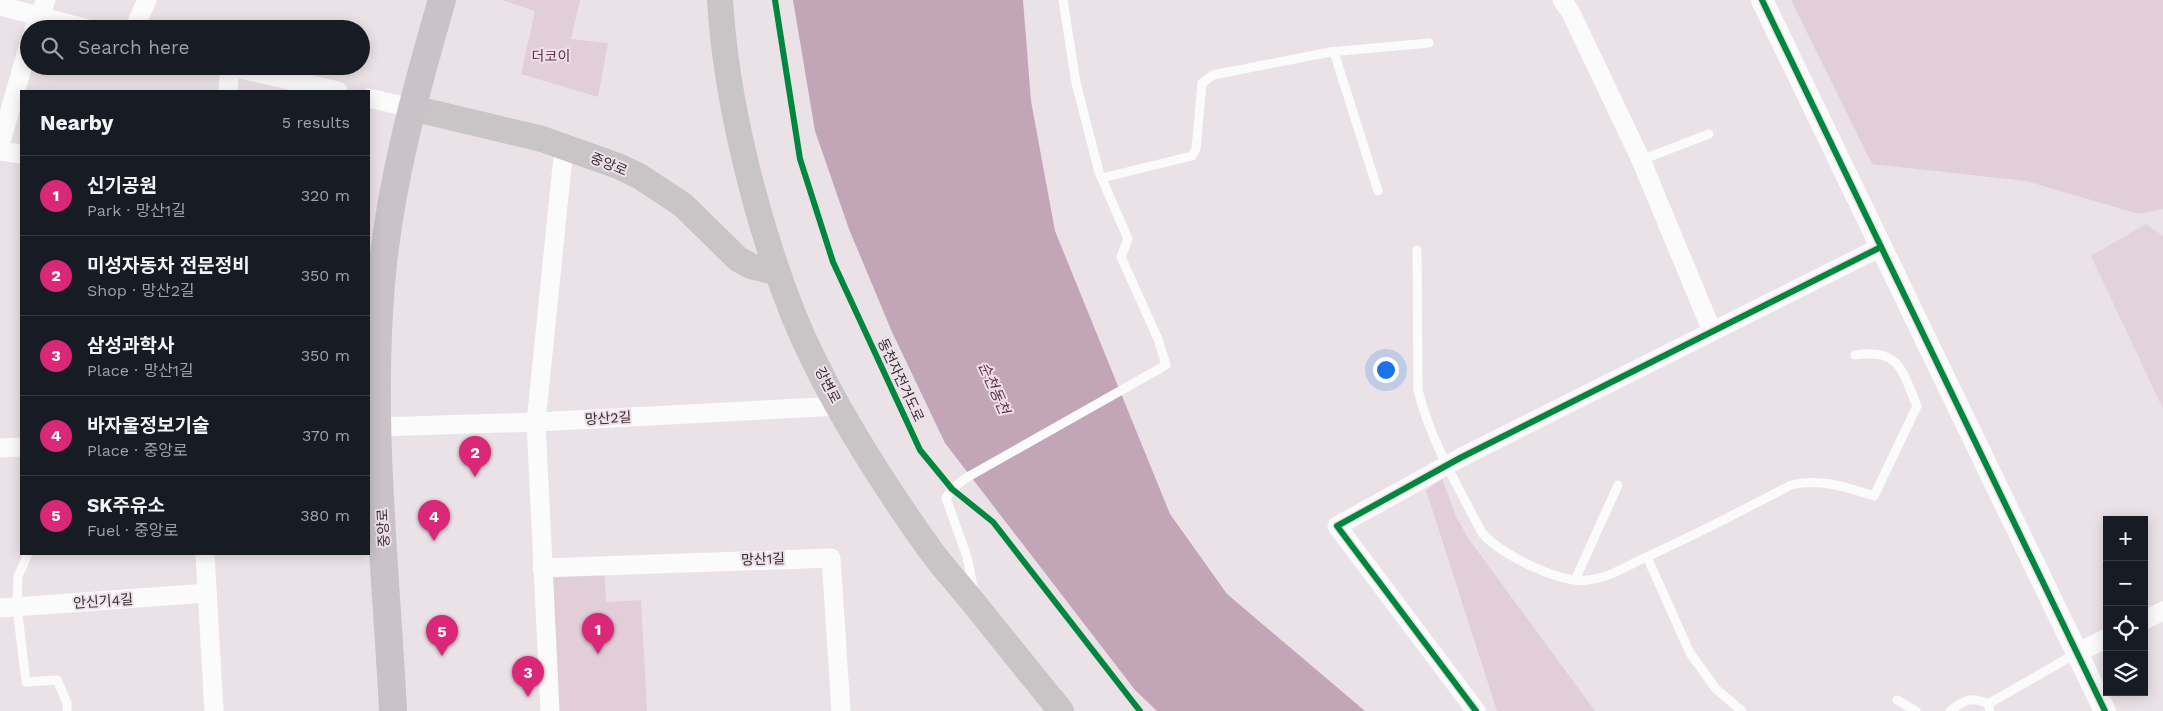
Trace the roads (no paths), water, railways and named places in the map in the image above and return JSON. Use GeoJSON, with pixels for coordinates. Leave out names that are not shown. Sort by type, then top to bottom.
{"type":"FeatureCollection","features":[{"type":"Feature","properties":{"kind":"main road","name":"중앙로"},"geometry":{"type":"LineString","coordinates":[[393,711],[375,431],[381,283],[391,210],[412,108],[442,0]]}},
{"type":"Feature","properties":{"kind":"main road","name":"강변로"},"geometry":{"type":"LineString","coordinates":[[720,0],[727,68],[737,125],[778,272],[794,315],[839,406],[922,537],[1061,711]]}},
{"type":"Feature","properties":{"kind":"main road","name":"중앙로"},"geometry":{"type":"LineString","coordinates":[[412,108],[483,124],[564,147],[618,166],[639,176],[683,205],[738,259],[751,266],[778,272]]}},
{"type":"Feature","properties":{"kind":"street"},"geometry":{"type":"LineString","coordinates":[[138,20],[147,0]]}},
{"type":"Feature","properties":{"kind":"street"},"geometry":{"type":"LineString","coordinates":[[1562,0],[1570,11],[1641,160],[1712,331]]}},
{"type":"Feature","properties":{"kind":"street"},"geometry":{"type":"LineString","coordinates":[[1762,0],[2106,711]]}},
{"type":"Feature","properties":{"kind":"street"},"geometry":{"type":"LineString","coordinates":[[0,6],[59,20]]}},
{"type":"Feature","properties":{"kind":"street"},"geometry":{"type":"LineString","coordinates":[[0,146],[20,75]]}},
{"type":"Feature","properties":{"kind":"street"},"geometry":{"type":"LineString","coordinates":[[228,75],[228,90]]}},
{"type":"Feature","properties":{"kind":"street"},"geometry":{"type":"LineString","coordinates":[[265,75],[333,90]]}},
{"type":"Feature","properties":{"kind":"street"},"geometry":{"type":"LineString","coordinates":[[370,98],[412,108]]}},
{"type":"Feature","properties":{"kind":"street"},"geometry":{"type":"LineString","coordinates":[[550,711],[536,422],[564,147]]}},
{"type":"Feature","properties":{"kind":"street"},"geometry":{"type":"LineString","coordinates":[[0,151],[20,154]]}},
{"type":"Feature","properties":{"kind":"street"},"geometry":{"type":"LineString","coordinates":[[1476,711],[1337,526],[1448,465],[1881,247]]}},
{"type":"Feature","properties":{"kind":"street","name":"망산2길"},"geometry":{"type":"LineString","coordinates":[[375,431],[839,406]]}},
{"type":"Feature","properties":{"kind":"street"},"geometry":{"type":"LineString","coordinates":[[0,448],[20,447]]}},
{"type":"Feature","properties":{"kind":"street"},"geometry":{"type":"LineString","coordinates":[[205,555],[214,711]]}},
{"type":"Feature","properties":{"kind":"street","name":"망산1길"},"geometry":{"type":"LineString","coordinates":[[542,568],[831,558],[841,711]]}},
{"type":"Feature","properties":{"kind":"street","name":"안신기4길"},"geometry":{"type":"LineString","coordinates":[[8,608],[207,593]]}},
{"type":"Feature","properties":{"kind":"street"},"geometry":{"type":"LineString","coordinates":[[2148,618],[2163,611]]}},
{"type":"Feature","properties":{"kind":"street"},"geometry":{"type":"LineString","coordinates":[[2077,653],[2103,640]]}},
{"type":"Feature","properties":{"kind":"lane"},"geometry":{"type":"LineString","coordinates":[[978,608],[967,557],[946,498],[952,489],[966,478],[1166,365],[1158,339],[1121,257],[1128,239],[1102,178],[1076,83],[1063,0]]}},
{"type":"Feature","properties":{"kind":"lane"},"geometry":{"type":"LineString","coordinates":[[1102,178],[1192,156],[1196,149],[1202,83],[1213,75],[1334,52],[1429,43]]}},
{"type":"Feature","properties":{"kind":"lane"},"geometry":{"type":"LineString","coordinates":[[1334,52],[1378,191]]}},
{"type":"Feature","properties":{"kind":"lane"},"geometry":{"type":"LineString","coordinates":[[1641,160],[1710,134]]}},
{"type":"Feature","properties":{"kind":"lane"},"geometry":{"type":"LineString","coordinates":[[1417,250],[1418,390],[1422,406],[1448,465],[1482,533],[1490,542],[1527,563],[1570,580],[1588,580],[1608,575],[1791,486],[1809,481],[1828,483],[1874,496],[1917,406],[1900,366],[1894,359],[1884,354],[1855,355]]}},
{"type":"Feature","properties":{"kind":"lane"},"geometry":{"type":"LineString","coordinates":[[1575,580],[1618,485]]}},
{"type":"Feature","properties":{"kind":"lane"},"geometry":{"type":"LineString","coordinates":[[28,555],[18,576],[8,608],[26,682],[57,680],[67,703],[67,711]]}},
{"type":"Feature","properties":{"kind":"lane"},"geometry":{"type":"LineString","coordinates":[[1647,557],[1690,653],[1716,689],[1742,711]]}},
{"type":"Feature","properties":{"kind":"lane"},"geometry":{"type":"LineString","coordinates":[[1950,711],[1964,700],[1973,698],[1989,707],[2077,653]]}},
{"type":"Feature","properties":{"kind":"lane"},"geometry":{"type":"LineString","coordinates":[[1897,700],[1916,711]]}},
{"type":"Feature","properties":{"kind":"water","name":"순천동천"},"geometry":{"type":"Polygon","coordinates":[[[793,0],[1023,0],[1031,101],[1055,231],[1170,514],[1227,594],[1365,711],[1157,711],[1135,690],[945,443],[892,332],[849,229],[815,131],[793,0]]]}},
{"type":"Feature","properties":{"kind":"place","name":"미성자동차 전문정비"},"geometry":{"type":"Point","coordinates":[475,477]}},
{"type":"Feature","properties":{"kind":"place","name":"바자울정보기술"},"geometry":{"type":"Point","coordinates":[434,541]}},
{"type":"Feature","properties":{"kind":"place","name":"신기공원"},"geometry":{"type":"Point","coordinates":[598,654]}},
{"type":"Feature","properties":{"kind":"place","name":"SK주유소"},"geometry":{"type":"Point","coordinates":[442,656]}},
{"type":"Feature","properties":{"kind":"place","name":"삼성과학사"},"geometry":{"type":"Point","coordinates":[528,697]}},
{"type":"Feature","properties":{"kind":"park label","name":"더코이"},"geometry":{"type":"Point","coordinates":[551,56]}}]}
